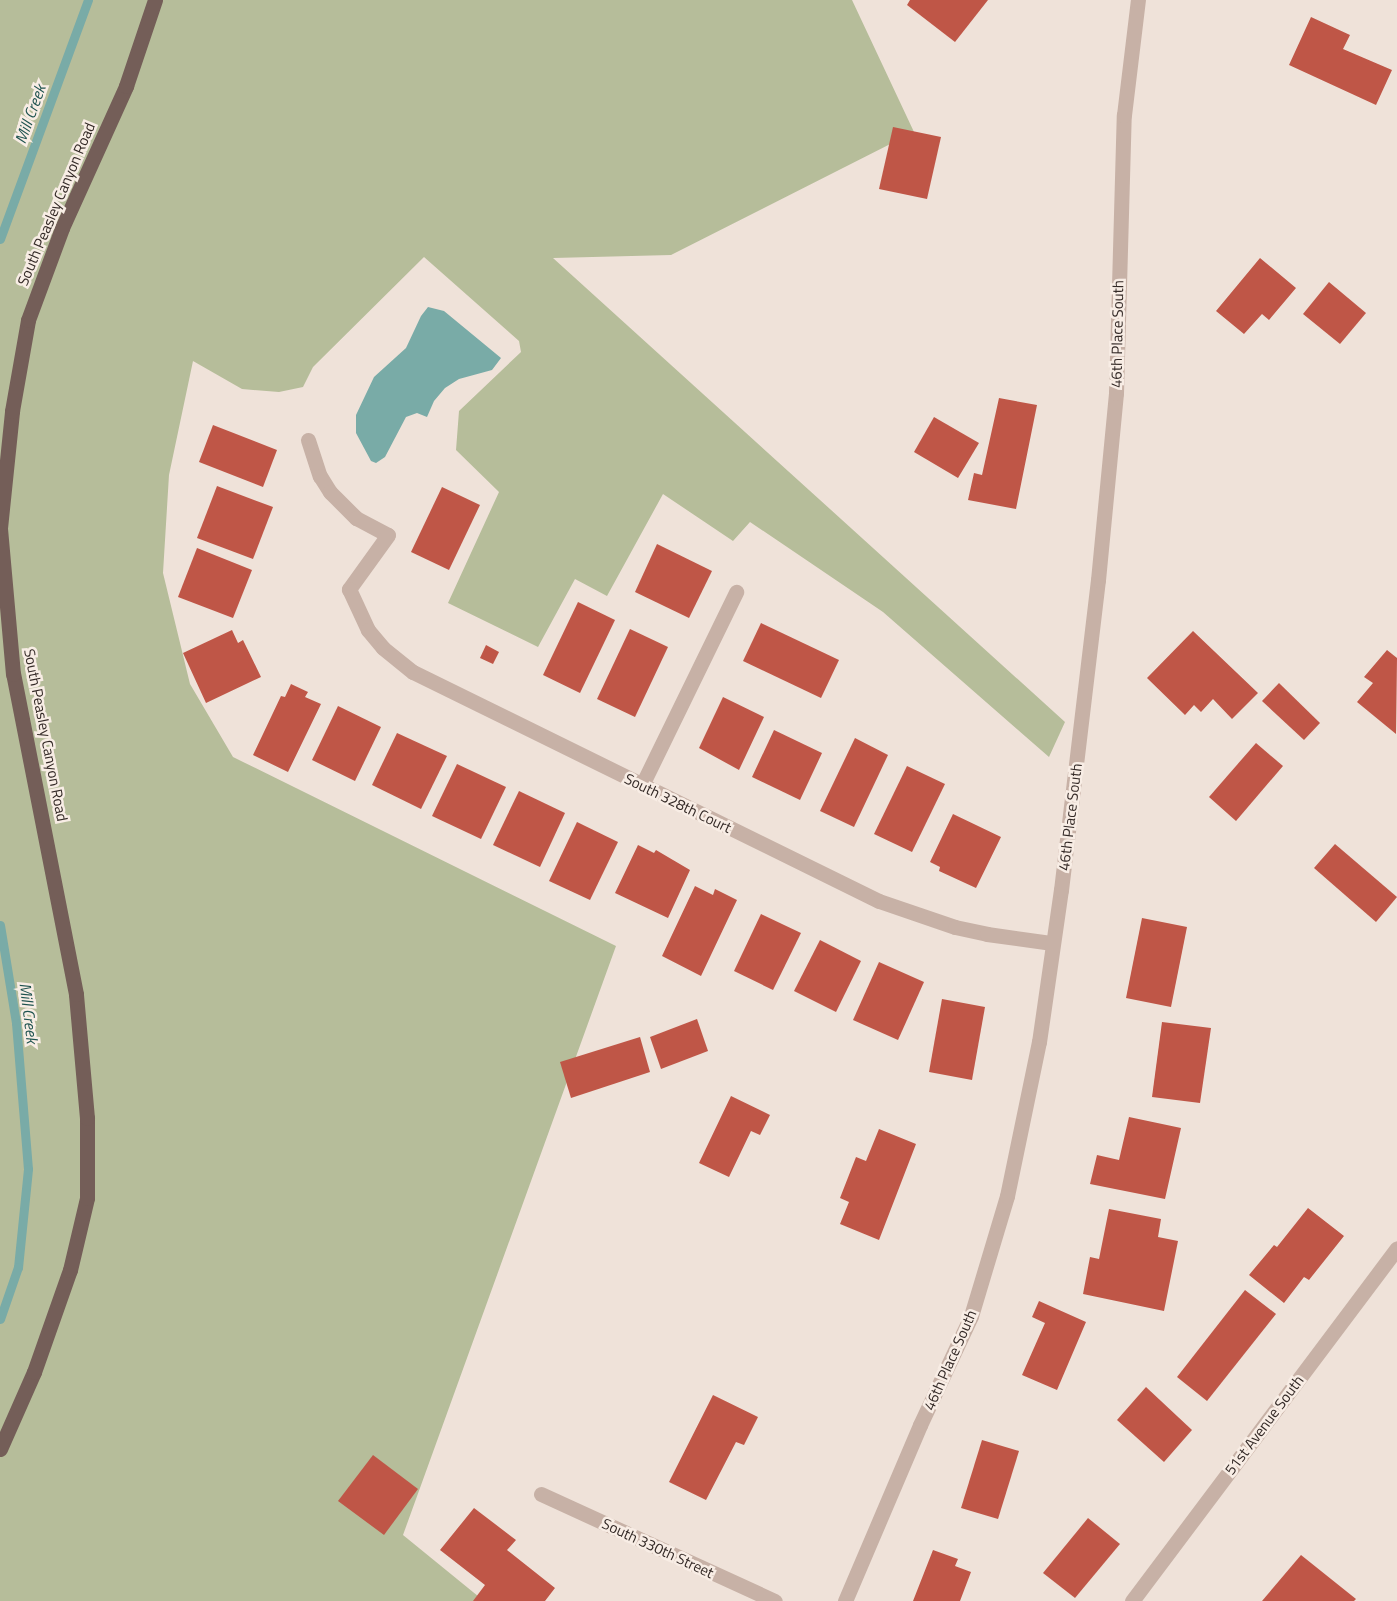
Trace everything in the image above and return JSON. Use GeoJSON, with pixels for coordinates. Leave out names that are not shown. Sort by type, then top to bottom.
{"type":"FeatureCollection","features":[{"type":"Feature","properties":{"kind":"main road","name":"South Peasley Canyon Road"},"geometry":{"type":"LineString","coordinates":[[0,1449],[34,1372],[70,1270],[87,1198],[87,1118],[76,994],[13,674],[0,528],[12,411],[28,320],[62,228],[126,86],[155,0]]}},
{"type":"Feature","properties":{"kind":"street","name":"46th Place South"},"geometry":{"type":"LineString","coordinates":[[845,1601],[920,1425],[971,1316],[1007,1196],[1039,1042],[1061,891],[1098,580],[1116,393],[1124,116],[1138,0]]}},
{"type":"Feature","properties":{"kind":"street","name":"South 328th Court"},"geometry":{"type":"LineString","coordinates":[[308,440],[320,476],[330,492],[356,518],[388,535],[349,589],[368,630],[383,648],[413,672],[907,912],[987,934],[1052,943]]}},
{"type":"Feature","properties":{"kind":"street"},"geometry":{"type":"LineString","coordinates":[[642,785],[736,592]]}},
{"type":"Feature","properties":{"kind":"street","name":"51st Avenue South"},"geometry":{"type":"LineString","coordinates":[[1132,1601],[1397,1248]]}},
{"type":"Feature","properties":{"kind":"street","name":"South 330th Street"},"geometry":{"type":"LineString","coordinates":[[541,1494],[775,1601]]}},
{"type":"Feature","properties":{"kind":"green space"},"geometry":{"type":"Polygon","coordinates":[[[0,0],[852,0],[914,132],[671,255],[553,258],[1065,722],[1049,757],[883,612],[750,522],[733,541],[663,494],[607,596],[575,579],[538,647],[448,603],[499,492],[456,450],[459,411],[521,352],[519,341],[424,257],[313,367],[303,387],[279,392],[242,389],[193,361],[169,475],[163,573],[190,684],[233,757],[616,946],[403,1535],[484,1601],[0,1601],[0,0]]]}},
{"type":"Feature","properties":{"kind":"water"},"geometry":{"type":"Polygon","coordinates":[[[428,307],[444,311],[501,358],[492,370],[459,379],[445,388],[434,401],[427,417],[417,413],[406,417],[385,457],[376,463],[371,461],[356,433],[356,415],[374,377],[406,348],[421,316],[428,307]]]}},
{"type":"Feature","properties":{"kind":"building"},"geometry":{"type":"Polygon","coordinates":[[[910,0],[988,0],[955,42],[907,5],[910,0]]]}},
{"type":"Feature","properties":{"kind":"building"},"geometry":{"type":"Polygon","coordinates":[[[1311,17],[1350,35],[1343,49],[1392,70],[1376,105],[1289,65],[1311,17]]]}},
{"type":"Feature","properties":{"kind":"building"},"geometry":{"type":"Polygon","coordinates":[[[893,127],[941,137],[927,199],[879,189],[893,127]]]}},
{"type":"Feature","properties":{"kind":"building"},"geometry":{"type":"Polygon","coordinates":[[[1260,258],[1296,288],[1269,320],[1262,314],[1244,334],[1216,311],[1260,258]]]}},
{"type":"Feature","properties":{"kind":"building"},"geometry":{"type":"Polygon","coordinates":[[[1329,282],[1366,313],[1340,344],[1303,314],[1329,282]]]}},
{"type":"Feature","properties":{"kind":"building"},"geometry":{"type":"Polygon","coordinates":[[[999,398],[1037,405],[1016,509],[968,500],[974,473],[982,475],[999,398]]]}},
{"type":"Feature","properties":{"kind":"building"},"geometry":{"type":"Polygon","coordinates":[[[934,417],[979,443],[958,478],[914,452],[934,417]]]}},
{"type":"Feature","properties":{"kind":"building"},"geometry":{"type":"Polygon","coordinates":[[[213,425],[277,450],[263,487],[199,462],[213,425]]]}},
{"type":"Feature","properties":{"kind":"building"},"geometry":{"type":"Polygon","coordinates":[[[217,486],[273,507],[253,559],[197,538],[217,486]]]}},
{"type":"Feature","properties":{"kind":"building"},"geometry":{"type":"Polygon","coordinates":[[[442,487],[480,505],[449,570],[411,552],[442,487]]]}},
{"type":"Feature","properties":{"kind":"building"},"geometry":{"type":"Polygon","coordinates":[[[657,544],[712,571],[689,618],[635,592],[657,544]]]}},
{"type":"Feature","properties":{"kind":"building"},"geometry":{"type":"Polygon","coordinates":[[[197,548],[252,570],[233,618],[178,597],[197,548]]]}},
{"type":"Feature","properties":{"kind":"building"},"geometry":{"type":"Polygon","coordinates":[[[578,602],[615,620],[580,693],[543,675],[578,602]]]}},
{"type":"Feature","properties":{"kind":"building"},"geometry":{"type":"Polygon","coordinates":[[[761,623],[839,660],[821,698],[743,661],[761,623]]]}},
{"type":"Feature","properties":{"kind":"building"},"geometry":{"type":"Polygon","coordinates":[[[630,629],[668,647],[635,717],[597,699],[630,629]]]}},
{"type":"Feature","properties":{"kind":"building"},"geometry":{"type":"Polygon","coordinates":[[[232,630],[238,643],[243,640],[261,677],[206,703],[183,653],[232,630]]]}},
{"type":"Feature","properties":{"kind":"building"},"geometry":{"type":"Polygon","coordinates":[[[1193,631],[1258,693],[1232,719],[1213,699],[1201,712],[1194,705],[1185,715],[1147,678],[1193,631]]]}},
{"type":"Feature","properties":{"kind":"building"},"geometry":{"type":"Polygon","coordinates":[[[486,645],[499,652],[493,664],[480,658],[486,645]]]}},
{"type":"Feature","properties":{"kind":"building"},"geometry":{"type":"Polygon","coordinates":[[[1387,650],[1397,658],[1396,734],[1357,702],[1373,683],[1364,677],[1387,650]]]}},
{"type":"Feature","properties":{"kind":"building"},"geometry":{"type":"Polygon","coordinates":[[[1279,683],[1320,723],[1304,740],[1262,701],[1279,683]]]}},
{"type":"Feature","properties":{"kind":"building"},"geometry":{"type":"Polygon","coordinates":[[[291,684],[308,692],[305,697],[321,704],[288,772],[253,755],[281,696],[285,697],[291,684]]]}},
{"type":"Feature","properties":{"kind":"building"},"geometry":{"type":"Polygon","coordinates":[[[723,697],[764,717],[739,770],[699,748],[723,697]]]}},
{"type":"Feature","properties":{"kind":"building"},"geometry":{"type":"Polygon","coordinates":[[[338,706],[381,727],[355,781],[312,760],[338,706]]]}},
{"type":"Feature","properties":{"kind":"building"},"geometry":{"type":"Polygon","coordinates":[[[774,730],[822,753],[800,800],[752,777],[774,730]]]}},
{"type":"Feature","properties":{"kind":"building"},"geometry":{"type":"Polygon","coordinates":[[[397,733],[447,756],[421,809],[372,785],[397,733]]]}},
{"type":"Feature","properties":{"kind":"building"},"geometry":{"type":"Polygon","coordinates":[[[855,738],[888,755],[854,827],[820,811],[855,738]]]}},
{"type":"Feature","properties":{"kind":"building"},"geometry":{"type":"Polygon","coordinates":[[[1256,743],[1283,766],[1236,821],[1209,797],[1256,743]]]}},
{"type":"Feature","properties":{"kind":"building"},"geometry":{"type":"Polygon","coordinates":[[[457,764],[506,787],[481,839],[432,816],[457,764]]]}},
{"type":"Feature","properties":{"kind":"building"},"geometry":{"type":"Polygon","coordinates":[[[907,766],[945,784],[912,852],[874,834],[907,766]]]}},
{"type":"Feature","properties":{"kind":"building"},"geometry":{"type":"Polygon","coordinates":[[[519,791],[565,813],[540,867],[493,845],[519,791]]]}},
{"type":"Feature","properties":{"kind":"building"},"geometry":{"type":"Polygon","coordinates":[[[953,814],[1001,837],[976,888],[939,871],[940,867],[930,862],[953,814]]]}},
{"type":"Feature","properties":{"kind":"building"},"geometry":{"type":"Polygon","coordinates":[[[577,822],[618,842],[590,900],[549,881],[577,822]]]}},
{"type":"Feature","properties":{"kind":"building"},"geometry":{"type":"Polygon","coordinates":[[[1335,844],[1397,897],[1376,922],[1314,868],[1335,844]]]}},
{"type":"Feature","properties":{"kind":"building"},"geometry":{"type":"Polygon","coordinates":[[[638,845],[654,853],[656,850],[690,870],[668,918],[615,893],[638,845]]]}},
{"type":"Feature","properties":{"kind":"building"},"geometry":{"type":"Polygon","coordinates":[[[695,886],[713,895],[715,889],[737,900],[701,976],[662,956],[695,886]]]}},
{"type":"Feature","properties":{"kind":"building"},"geometry":{"type":"Polygon","coordinates":[[[761,914],[801,933],[773,990],[734,971],[761,914]]]}},
{"type":"Feature","properties":{"kind":"building"},"geometry":{"type":"Polygon","coordinates":[[[1142,918],[1187,927],[1171,1007],[1126,998],[1142,918]]]}},
{"type":"Feature","properties":{"kind":"building"},"geometry":{"type":"Polygon","coordinates":[[[820,940],[861,961],[836,1012],[794,991],[820,940]]]}},
{"type":"Feature","properties":{"kind":"building"},"geometry":{"type":"Polygon","coordinates":[[[879,962],[924,982],[898,1040],[853,1020],[879,962]]]}},
{"type":"Feature","properties":{"kind":"building"},"geometry":{"type":"Polygon","coordinates":[[[942,999],[985,1007],[972,1080],[929,1072],[942,999]]]}},
{"type":"Feature","properties":{"kind":"building"},"geometry":{"type":"Polygon","coordinates":[[[697,1019],[708,1051],[661,1069],[650,1037],[697,1019]]]}},
{"type":"Feature","properties":{"kind":"building"},"geometry":{"type":"Polygon","coordinates":[[[1162,1022],[1211,1028],[1200,1103],[1152,1097],[1162,1022]]]}},
{"type":"Feature","properties":{"kind":"building"},"geometry":{"type":"Polygon","coordinates":[[[640,1037],[650,1072],[571,1098],[560,1062],[640,1037]]]}},
{"type":"Feature","properties":{"kind":"building"},"geometry":{"type":"Polygon","coordinates":[[[731,1096],[770,1115],[760,1135],[751,1131],[729,1177],[699,1163],[731,1096]]]}},
{"type":"Feature","properties":{"kind":"building"},"geometry":{"type":"Polygon","coordinates":[[[1129,1117],[1181,1128],[1165,1199],[1090,1184],[1097,1155],[1119,1160],[1129,1117]]]}},
{"type":"Feature","properties":{"kind":"building"},"geometry":{"type":"Polygon","coordinates":[[[879,1129],[916,1144],[879,1240],[840,1224],[849,1202],[840,1198],[856,1157],[866,1161],[879,1129]]]}},
{"type":"Feature","properties":{"kind":"building"},"geometry":{"type":"Polygon","coordinates":[[[1308,1208],[1344,1236],[1309,1280],[1304,1277],[1284,1303],[1249,1275],[1274,1245],[1277,1247],[1308,1208]]]}},
{"type":"Feature","properties":{"kind":"building"},"geometry":{"type":"Polygon","coordinates":[[[1109,1209],[1161,1219],[1158,1237],[1178,1241],[1164,1311],[1083,1294],[1090,1257],[1099,1259],[1109,1209]]]}},
{"type":"Feature","properties":{"kind":"building"},"geometry":{"type":"Polygon","coordinates":[[[1245,1290],[1276,1314],[1207,1401],[1177,1377],[1245,1290]]]}},
{"type":"Feature","properties":{"kind":"building"},"geometry":{"type":"Polygon","coordinates":[[[1039,1301],[1086,1322],[1057,1390],[1022,1375],[1045,1323],[1032,1317],[1039,1301]]]}},
{"type":"Feature","properties":{"kind":"building"},"geometry":{"type":"Polygon","coordinates":[[[1146,1387],[1192,1430],[1164,1462],[1117,1420],[1146,1387]]]}},
{"type":"Feature","properties":{"kind":"building"},"geometry":{"type":"Polygon","coordinates":[[[713,1395],[758,1417],[744,1445],[736,1442],[706,1500],[669,1482],[713,1395]]]}},
{"type":"Feature","properties":{"kind":"building"},"geometry":{"type":"Polygon","coordinates":[[[982,1440],[1019,1451],[998,1519],[961,1508],[982,1440]]]}},
{"type":"Feature","properties":{"kind":"building"},"geometry":{"type":"Polygon","coordinates":[[[373,1455],[418,1489],[384,1535],[338,1501],[373,1455]]]}},
{"type":"Feature","properties":{"kind":"building"},"geometry":{"type":"Polygon","coordinates":[[[474,1508],[516,1540],[507,1550],[555,1588],[545,1601],[473,1601],[485,1585],[440,1550],[474,1508]]]}},
{"type":"Feature","properties":{"kind":"building"},"geometry":{"type":"Polygon","coordinates":[[[1088,1518],[1120,1544],[1075,1598],[1043,1573],[1088,1518]]]}},
{"type":"Feature","properties":{"kind":"building"},"geometry":{"type":"Polygon","coordinates":[[[933,1550],[958,1559],[955,1566],[971,1572],[960,1601],[913,1601],[933,1550]]]}},
{"type":"Feature","properties":{"kind":"building"},"geometry":{"type":"Polygon","coordinates":[[[1301,1555],[1356,1599],[1354,1601],[1262,1601],[1301,1555]]]}},
{"type":"Feature","properties":{"kind":"waterway","name":"Mill Creek"},"geometry":{"type":"LineString","coordinates":[[0,239],[88,0]]}},
{"type":"Feature","properties":{"kind":"waterway","name":"Mill Creek"},"geometry":{"type":"LineString","coordinates":[[0,925],[16,1023],[28,1169],[18,1267],[0,1319]]}}]}
